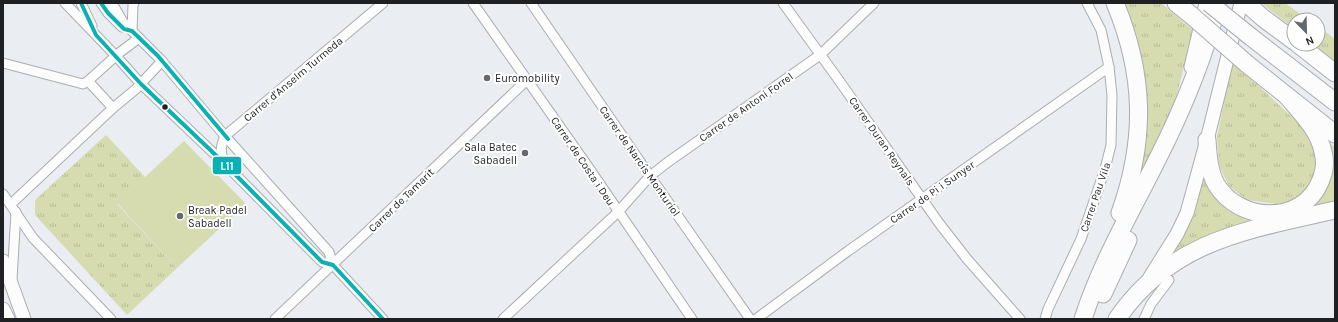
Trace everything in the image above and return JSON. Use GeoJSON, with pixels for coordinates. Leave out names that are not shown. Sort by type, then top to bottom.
{"type":"FeatureCollection","features":[{"type":"Feature","properties":{"kind":"highway"},"geometry":{"type":"LineString","coordinates":[[1083,319],[1105,261],[1127,193],[1133,172],[1138,139],[1138,89],[1133,57],[1126,30],[1115,3]]}},
{"type":"Feature","properties":{"kind":"highway"},"geometry":{"type":"LineString","coordinates":[[1176,3],[1247,64],[1335,134]]}},
{"type":"Feature","properties":{"kind":"highway"},"geometry":{"type":"LineString","coordinates":[[1207,3],[1335,102]]}},
{"type":"Feature","properties":{"kind":"highway"},"geometry":{"type":"LineString","coordinates":[[1105,261],[1181,111],[1205,48],[1218,3]]}},
{"type":"Feature","properties":{"kind":"highway"},"geometry":{"type":"LineString","coordinates":[[1094,319],[1105,290],[1188,119],[1215,51],[1229,3]]}},
{"type":"Feature","properties":{"kind":"highway"},"geometry":{"type":"LineString","coordinates":[[1246,3],[1286,35]]}},
{"type":"Feature","properties":{"kind":"highway"},"geometry":{"type":"LineString","coordinates":[[1308,52],[1335,73]]}},
{"type":"Feature","properties":{"kind":"highway"},"geometry":{"type":"LineString","coordinates":[[1207,140],[1212,176],[1216,184],[1230,200],[1248,211],[1260,214],[1272,214],[1293,209],[1304,203],[1317,190],[1322,176],[1324,161],[1322,146],[1315,132],[1287,96]]}},
{"type":"Feature","properties":{"kind":"highway"},"geometry":{"type":"LineString","coordinates":[[1117,319],[1128,303],[1147,282],[1165,268],[1191,252],[1221,239],[1245,232],[1335,210]]}},
{"type":"Feature","properties":{"kind":"street"},"geometry":{"type":"LineString","coordinates":[[65,3],[141,84],[225,164],[322,262],[333,265]]}},
{"type":"Feature","properties":{"kind":"street"},"geometry":{"type":"LineString","coordinates":[[81,3],[96,35]]}},
{"type":"Feature","properties":{"kind":"street"},"geometry":{"type":"LineString","coordinates":[[101,3],[108,13],[124,29],[135,35]]}},
{"type":"Feature","properties":{"kind":"street"},"geometry":{"type":"LineString","coordinates":[[112,3],[123,22],[162,61],[225,136],[329,252],[333,265],[383,319]]}},
{"type":"Feature","properties":{"kind":"street"},"geometry":{"type":"LineString","coordinates":[[3,63],[83,84],[116,56],[135,35],[134,3]]}},
{"type":"Feature","properties":{"kind":"street","name":"Carrer d'Anselm Turmeda"},"geometry":{"type":"LineString","coordinates":[[225,136],[383,3]]}},
{"type":"Feature","properties":{"kind":"street","name":"Carrer de Costa i Deu"},"geometry":{"type":"LineString","coordinates":[[473,3],[692,319]]}},
{"type":"Feature","properties":{"kind":"street","name":"Carrer de Narcís Monturiol"},"geometry":{"type":"LineString","coordinates":[[531,3],[750,319]]}},
{"type":"Feature","properties":{"kind":"street","name":"Carrer Duran Reynals"},"geometry":{"type":"LineString","coordinates":[[783,3],[939,223],[967,259],[1020,319]]}},
{"type":"Feature","properties":{"kind":"street","name":"Carrer de Antoni Forrel"},"geometry":{"type":"LineString","coordinates":[[503,319],[618,212],[650,176],[820,55],[874,3]]}},
{"type":"Feature","properties":{"kind":"street","name":"Carrer Pau Vila"},"geometry":{"type":"LineString","coordinates":[[1045,319],[1048,309],[1081,239],[1109,157],[1112,138],[1112,95],[1109,66],[1101,30],[1087,3]]}},
{"type":"Feature","properties":{"kind":"street"},"geometry":{"type":"LineString","coordinates":[[1181,111],[1207,3]]}},
{"type":"Feature","properties":{"kind":"street"},"geometry":{"type":"LineString","coordinates":[[1147,282],[1177,234],[1187,213],[1241,3]]}},
{"type":"Feature","properties":{"kind":"street"},"geometry":{"type":"LineString","coordinates":[[7,284],[13,208],[113,108],[141,84],[162,61]]}},
{"type":"Feature","properties":{"kind":"street","name":"Carrer de Pi i Sunyer"},"geometry":{"type":"LineString","coordinates":[[756,319],[922,198],[1109,66]]}},
{"type":"Feature","properties":{"kind":"street","name":"Carrer de Tamarit"},"geometry":{"type":"LineString","coordinates":[[275,319],[527,80]]}},
{"type":"Feature","properties":{"kind":"street"},"geometry":{"type":"LineString","coordinates":[[88,81],[113,108]]}},
{"type":"Feature","properties":{"kind":"street"},"geometry":{"type":"LineString","coordinates":[[225,136],[221,154],[225,164]]}},
{"type":"Feature","properties":{"kind":"street"},"geometry":{"type":"LineString","coordinates":[[3,194],[33,238],[111,319]]}},
{"type":"Feature","properties":{"kind":"street"},"geometry":{"type":"LineString","coordinates":[[3,261],[7,284],[24,319]]}},
{"type":"Feature","properties":{"kind":"street"},"geometry":{"type":"LineString","coordinates":[[1144,319],[1151,304],[1168,280]]}},
{"type":"Feature","properties":{"kind":"street"},"geometry":{"type":"LineString","coordinates":[[3,309],[8,319]]}},
{"type":"Feature","properties":{"kind":"green space"},"geometry":{"type":"Polygon","coordinates":[[[1123,3],[1161,3],[1193,30],[1176,99],[1159,142],[1139,180],[1147,103],[1141,58],[1127,10],[1123,3]]]}},
{"type":"Feature","properties":{"kind":"green space"},"geometry":{"type":"Polygon","coordinates":[[[1261,3],[1285,3],[1298,12],[1286,12],[1286,23],[1261,3]]]}},
{"type":"Feature","properties":{"kind":"green space"},"geometry":{"type":"Polygon","coordinates":[[[1326,32],[1335,39],[1335,62],[1322,52],[1326,52],[1326,32]]]}},
{"type":"Feature","properties":{"kind":"green space"},"geometry":{"type":"Polygon","coordinates":[[[1232,61],[1306,130],[1318,149],[1317,165],[1309,188],[1297,200],[1275,204],[1247,200],[1229,186],[1219,166],[1217,137],[1232,61]]]}},
{"type":"Feature","properties":{"kind":"green space"},"geometry":{"type":"Polygon","coordinates":[[[106,135],[145,177],[117,204],[177,268],[127,315],[35,215],[35,200],[106,135]]]}},
{"type":"Feature","properties":{"kind":"green space","name":"Break Padel Sabadell"},"geometry":{"type":"Polygon","coordinates":[[[184,141],[246,204],[177,268],[117,203],[184,141]]]}},
{"type":"Feature","properties":{"kind":"green space"},"geometry":{"type":"Polygon","coordinates":[[[1326,141],[1335,147],[1335,203],[1301,213],[1326,141]]]}},
{"type":"Feature","properties":{"kind":"green space"},"geometry":{"type":"Polygon","coordinates":[[[1203,176],[1260,222],[1172,256],[1186,231],[1200,181],[1203,176]]]}},
{"type":"Feature","properties":{"kind":"transit line","name":"L11"},"geometry":{"type":"LineString","coordinates":[[81,3],[96,35],[141,84],[225,164],[322,262],[333,265],[383,319]]}},
{"type":"Feature","properties":{"kind":"transit line","name":"L11"},"geometry":{"type":"LineString","coordinates":[[101,3],[108,13],[124,29],[132,31],[158,56],[228,139]]}},
{"type":"Feature","properties":{"kind":"place","name":"Euromobility"},"geometry":{"type":"Point","coordinates":[487,78]}},
{"type":"Feature","properties":{"kind":"place","name":"Sala Batec Sabadell"},"geometry":{"type":"Point","coordinates":[525,153]}},
{"type":"Feature","properties":{"kind":"place","name":"Break Padel Sabadell"},"geometry":{"type":"Point","coordinates":[180,216]}}]}
